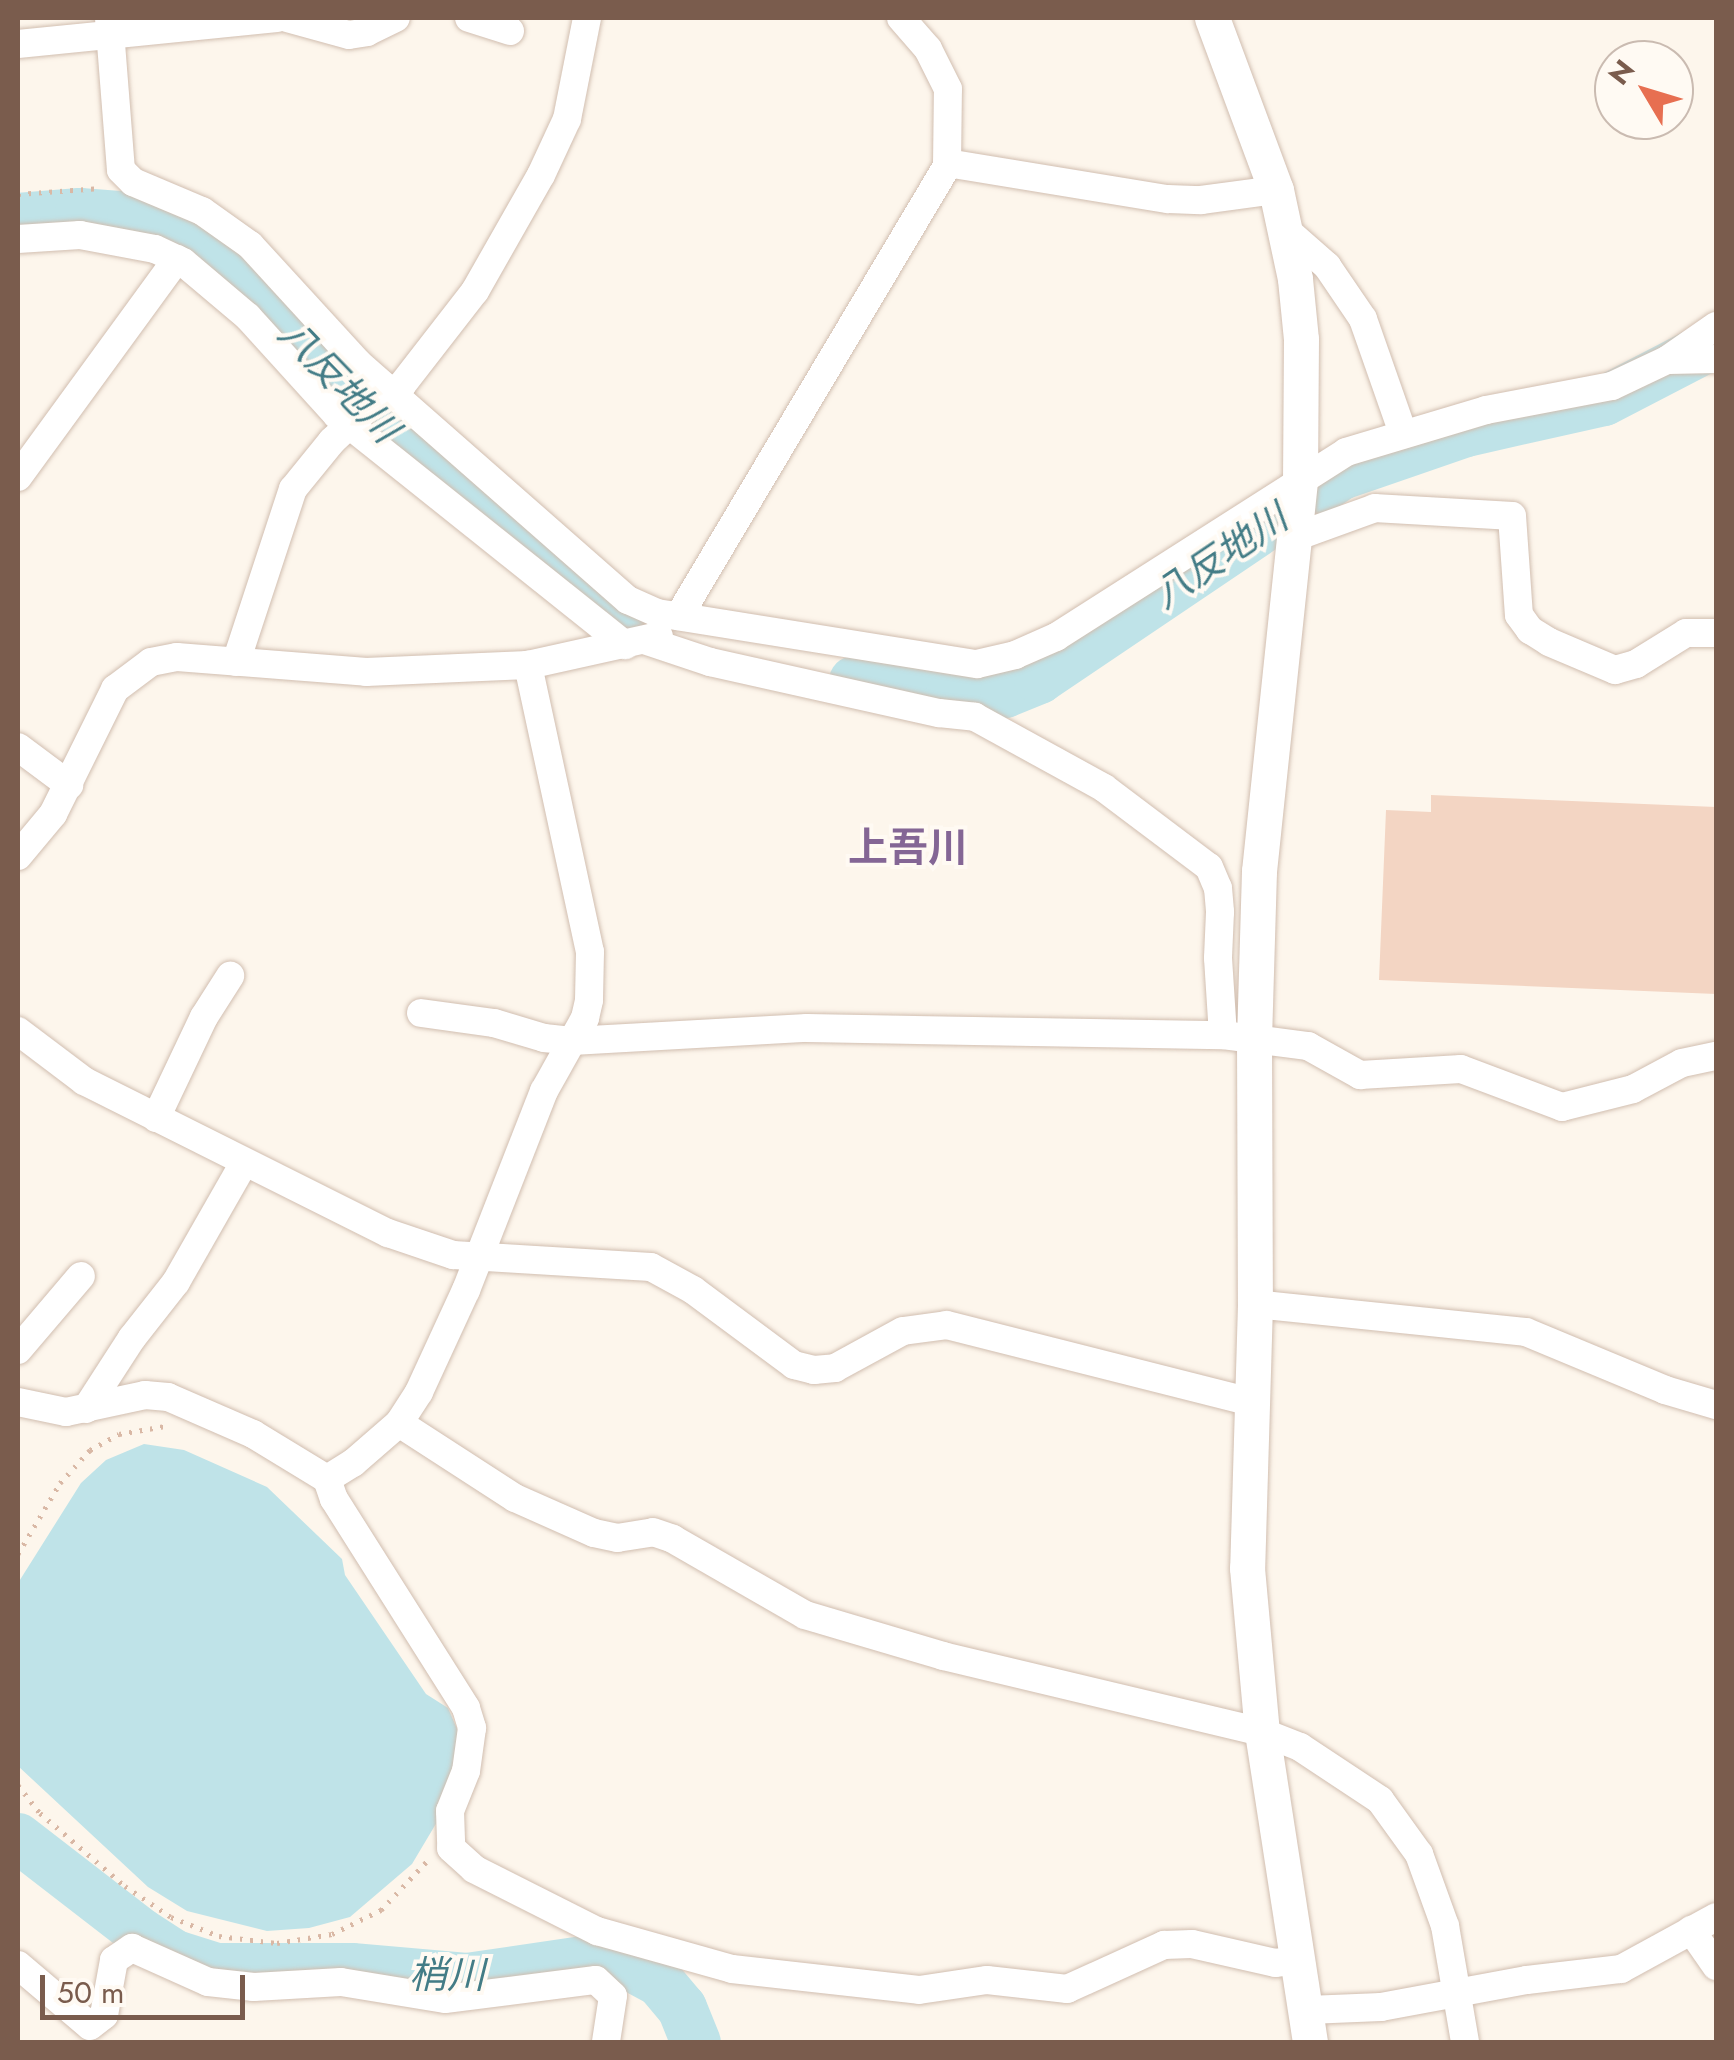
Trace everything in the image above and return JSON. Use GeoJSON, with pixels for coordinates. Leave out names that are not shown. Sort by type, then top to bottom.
{"type":"FeatureCollection","features":[{"type":"Feature","properties":{"kind":"street"},"geometry":{"type":"LineString","coordinates":[[18,44],[110,26],[277,18]]}},
{"type":"Feature","properties":{"kind":"street"},"geometry":{"type":"LineString","coordinates":[[287,18],[349,35],[367,32],[389,19]]}},
{"type":"Feature","properties":{"kind":"street"},"geometry":{"type":"LineString","coordinates":[[469,18],[510,31]]}},
{"type":"Feature","properties":{"kind":"street"},"geometry":{"type":"LineString","coordinates":[[236,662],[293,489],[332,440],[402,385],[475,292],[559,142],[587,18]]}},
{"type":"Feature","properties":{"kind":"street"},"geometry":{"type":"LineString","coordinates":[[678,616],[931,200],[947,163],[948,88],[928,49],[901,18]]}},
{"type":"Feature","properties":{"kind":"street"},"geometry":{"type":"LineString","coordinates":[[1212,18],[1276,190],[1286,230],[1301,339],[1300,480],[1238,1036]]}},
{"type":"Feature","properties":{"kind":"street"},"geometry":{"type":"LineString","coordinates":[[110,26],[116,150],[121,170],[134,182],[190,204],[250,245],[358,362],[390,391],[628,600],[657,613],[977,664],[996,660],[1056,637],[1346,452],[1486,410],[1612,386],[1666,360],[1716,326]]}},
{"type":"Feature","properties":{"kind":"street"},"geometry":{"type":"LineString","coordinates":[[947,163],[1168,199],[1201,200],[1276,190]]}},
{"type":"Feature","properties":{"kind":"street"},"geometry":{"type":"LineString","coordinates":[[1286,230],[1319,257],[1363,319],[1404,433]]}},
{"type":"Feature","properties":{"kind":"street"},"geometry":{"type":"LineString","coordinates":[[18,239],[80,235],[154,249],[177,259],[248,317],[350,426],[634,643],[938,714],[975,717],[1104,788],[1209,868],[1218,888],[1218,958],[1238,1036],[1255,1304],[1247,1568],[1262,1732],[1309,2026],[1381,2007],[1459,1996],[1527,1980],[1621,1969],[1704,1924],[1716,1966]]}},
{"type":"Feature","properties":{"kind":"street"},"geometry":{"type":"LineString","coordinates":[[18,476],[177,259]]}},
{"type":"Feature","properties":{"kind":"street"},"geometry":{"type":"LineString","coordinates":[[1666,360],[1716,359]]}},
{"type":"Feature","properties":{"kind":"street"},"geometry":{"type":"LineString","coordinates":[[1294,537],[1375,508],[1512,516],[1519,615],[1530,630],[1549,642],[1616,670],[1636,664],[1686,633],[1716,633]]}},
{"type":"Feature","properties":{"kind":"street"},"geometry":{"type":"LineString","coordinates":[[18,856],[39,834],[69,785],[104,708],[129,674],[151,662],[177,657],[366,672],[528,666],[718,622]]}},
{"type":"Feature","properties":{"kind":"street"},"geometry":{"type":"LineString","coordinates":[[327,1478],[353,1463],[399,1423],[419,1392],[480,1257],[544,1090],[572,1041],[589,1000],[590,952],[528,666]]}},
{"type":"Feature","properties":{"kind":"street"},"geometry":{"type":"LineString","coordinates":[[18,747],[69,785]]}},
{"type":"Feature","properties":{"kind":"street"},"geometry":{"type":"LineString","coordinates":[[156,1118],[204,1017],[230,976]]}},
{"type":"Feature","properties":{"kind":"street"},"geometry":{"type":"LineString","coordinates":[[422,1013],[494,1022],[544,1038],[572,1041],[807,1028],[1238,1036],[1308,1046],[1360,1075],[1461,1069],[1562,1107],[1634,1089],[1682,1063],[1716,1056]]}},
{"type":"Feature","properties":{"kind":"street"},"geometry":{"type":"LineString","coordinates":[[18,1031],[84,1081],[422,1248],[480,1257],[651,1267],[693,1290],[794,1365],[814,1370],[852,1360],[903,1331],[947,1325],[1251,1402]]}},
{"type":"Feature","properties":{"kind":"street"},"geometry":{"type":"LineString","coordinates":[[86,1409],[132,1338],[176,1282],[244,1163]]}},
{"type":"Feature","properties":{"kind":"street"},"geometry":{"type":"LineString","coordinates":[[18,1350],[80,1276]]}},
{"type":"Feature","properties":{"kind":"street"},"geometry":{"type":"LineString","coordinates":[[1255,1304],[1499,1326],[1552,1342],[1665,1390],[1716,1405]]}},
{"type":"Feature","properties":{"kind":"street"},"geometry":{"type":"LineString","coordinates":[[18,1402],[66,1412],[145,1395],[168,1397],[253,1434],[327,1478],[334,1498],[466,1708],[472,1728],[466,1771],[450,1810],[450,1840],[460,1860],[598,1931],[732,1969],[919,1990],[987,1980],[1067,1989],[1164,1945],[1192,1944],[1275,1963],[1300,1960]]}},
{"type":"Feature","properties":{"kind":"street"},"geometry":{"type":"LineString","coordinates":[[399,1423],[515,1498],[594,1533],[617,1538],[653,1532],[674,1539],[806,1615],[961,1660],[1262,1732],[1300,1747],[1380,1800],[1396,1818],[1431,1880],[1459,1996],[1465,2042]]}},
{"type":"Feature","properties":{"kind":"street"},"geometry":{"type":"LineString","coordinates":[[18,1965],[90,2026],[104,2015],[114,1960],[132,1948],[208,1982],[254,1987],[341,1982],[444,1999],[596,1980],[613,1996],[606,2042]]}},
{"type":"Feature","properties":{"kind":"path"},"geometry":{"type":"LineString","coordinates":[[18,194],[134,182]]}},
{"type":"Feature","properties":{"kind":"path"},"geometry":{"type":"LineString","coordinates":[[18,1554],[60,1483],[90,1450],[119,1434],[164,1426],[180,1432]]}},
{"type":"Feature","properties":{"kind":"path"},"geometry":{"type":"LineString","coordinates":[[18,1784],[40,1813],[124,1886],[171,1917],[238,1938],[276,1943],[332,1934],[381,1910],[450,1840]]}},
{"type":"Feature","properties":{"kind":"water"},"geometry":{"type":"Polygon","coordinates":[[[144,1444],[184,1450],[267,1487],[342,1559],[345,1575],[426,1694],[448,1708],[461,1738],[437,1822],[412,1864],[350,1917],[309,1928],[267,1931],[187,1911],[148,1887],[18,1766],[18,1583],[81,1483],[106,1460],[144,1444]]]}},
{"type":"Feature","properties":{"kind":"building"},"geometry":{"type":"Polygon","coordinates":[[[1431,795],[1716,807],[1716,994],[1379,980],[1386,810],[1431,812],[1431,795]]]}},
{"type":"Feature","properties":{"kind":"waterway","name":"八反地川"},"geometry":{"type":"LineString","coordinates":[[18,218],[80,213],[132,217],[191,237],[223,260],[399,446],[556,574],[632,628]]}},
{"type":"Feature","properties":{"kind":"waterway","name":"八反地川"},"geometry":{"type":"LineString","coordinates":[[854,681],[949,699],[1005,693],[1039,679],[1342,475],[1466,432],[1604,401],[1716,343]]}},
{"type":"Feature","properties":{"kind":"waterway","name":"梢川"},"geometry":{"type":"LineString","coordinates":[[18,1838],[141,1933],[175,1955],[217,1968],[352,1968],[467,1978],[590,1960],[621,1961],[660,1982],[682,2008],[696,2042]]}},
{"type":"Feature","properties":{"kind":"district","name":"上吾川"},"geometry":{"type":"Point","coordinates":[908,847]}}]}
